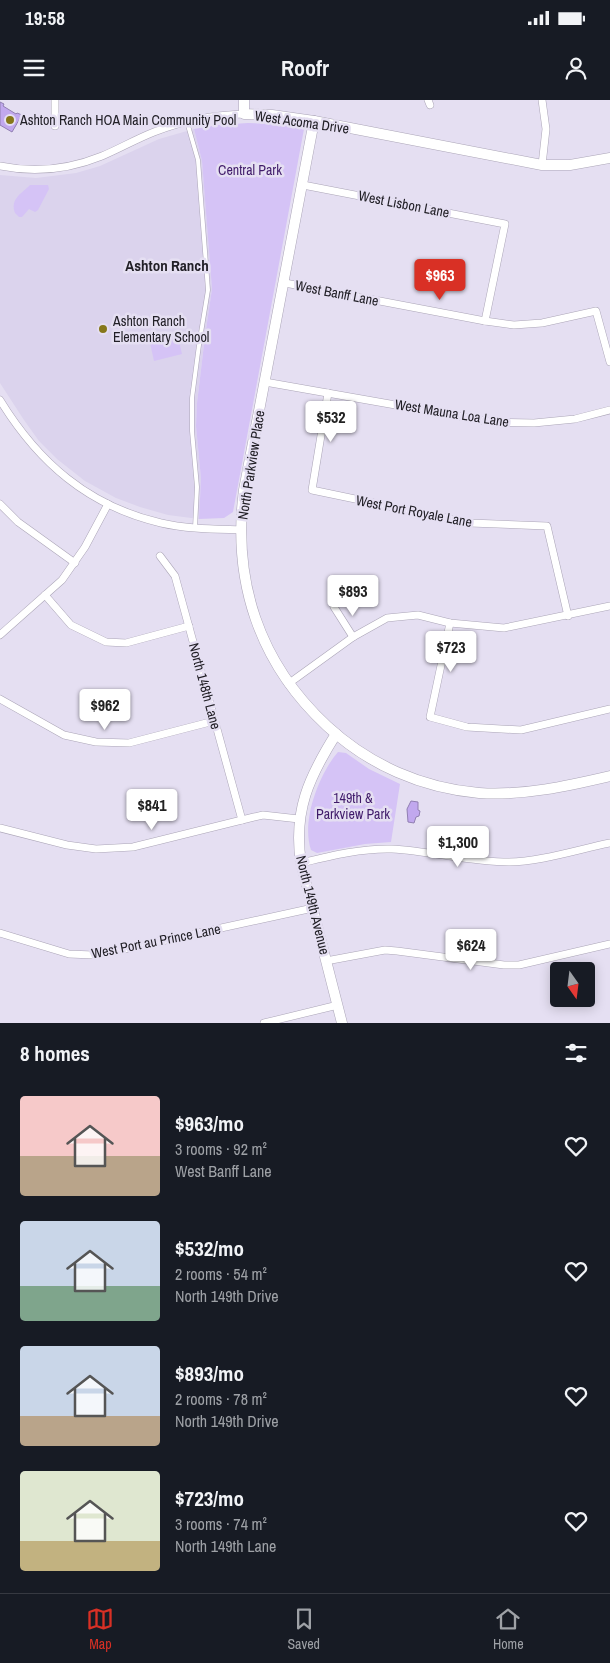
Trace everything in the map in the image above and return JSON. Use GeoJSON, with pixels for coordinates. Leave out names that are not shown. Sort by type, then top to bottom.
{"type":"FeatureCollection","features":[{"type":"Feature","properties":{"kind":"street"},"geometry":{"type":"LineString","coordinates":[[55,100],[55,126]]}},
{"type":"Feature","properties":{"kind":"street"},"geometry":{"type":"LineString","coordinates":[[244,100],[244,114]]}},
{"type":"Feature","properties":{"kind":"street"},"geometry":{"type":"LineString","coordinates":[[542,100],[546,123],[542,165]]}},
{"type":"Feature","properties":{"kind":"street","name":"West Acoma Drive"},"geometry":{"type":"LineString","coordinates":[[0,166],[38,169],[75,164],[101,156],[153,132],[212,117],[244,114],[272,115],[314,121],[542,165],[570,165],[610,158]]}},
{"type":"Feature","properties":{"kind":"street","name":"North Parkview Place"},"geometry":{"type":"LineString","coordinates":[[314,121],[285,283],[244,490],[241,530],[243,566],[252,610],[266,646],[288,684],[312,713],[347,744],[375,762],[405,776],[437,786],[498,794],[560,787],[610,776]]}},
{"type":"Feature","properties":{"kind":"street","name":"West Lisbon Lane"},"geometry":{"type":"LineString","coordinates":[[303,184],[505,224],[485,321]]}},
{"type":"Feature","properties":{"kind":"street","name":"West Banff Lane"},"geometry":{"type":"LineString","coordinates":[[285,283],[485,321],[514,324],[542,323],[596,311],[610,362]]}},
{"type":"Feature","properties":{"kind":"street","name":"West Mauna Loa Lane"},"geometry":{"type":"LineString","coordinates":[[265,382],[492,422],[542,422],[575,419],[610,410]]}},
{"type":"Feature","properties":{"kind":"street","name":"West Port Royale Lane"},"geometry":{"type":"LineString","coordinates":[[328,393],[312,490],[470,523],[547,526],[568,616]]}},
{"type":"Feature","properties":{"kind":"street"},"geometry":{"type":"LineString","coordinates":[[0,400],[25,438],[50,464],[79,487],[108,504],[148,519],[195,528],[241,530]]}},
{"type":"Feature","properties":{"kind":"street"},"geometry":{"type":"LineString","coordinates":[[0,504],[18,522],[75,563]]}},
{"type":"Feature","properties":{"kind":"street"},"geometry":{"type":"LineString","coordinates":[[0,636],[62,580],[75,563],[108,504]]}},
{"type":"Feature","properties":{"kind":"street","name":"North 148th Lane"},"geometry":{"type":"LineString","coordinates":[[160,556],[175,576],[242,820]]}},
{"type":"Feature","properties":{"kind":"street"},"geometry":{"type":"LineString","coordinates":[[45,595],[71,625],[106,642],[126,642],[189,626]]}},
{"type":"Feature","properties":{"kind":"street"},"geometry":{"type":"LineString","coordinates":[[288,684],[353,637],[388,618],[418,616],[450,623],[504,628],[610,606]]}},
{"type":"Feature","properties":{"kind":"street"},"geometry":{"type":"LineString","coordinates":[[334,607],[353,637]]}},
{"type":"Feature","properties":{"kind":"street"},"geometry":{"type":"LineString","coordinates":[[450,623],[430,717],[467,727],[521,730],[610,709]]}},
{"type":"Feature","properties":{"kind":"street"},"geometry":{"type":"LineString","coordinates":[[0,699],[64,735],[96,742],[129,743],[214,721]]}},
{"type":"Feature","properties":{"kind":"street","name":"North 149th Avenue"},"geometry":{"type":"LineString","coordinates":[[336,734],[310,779],[299,819],[298,838],[302,863],[342,1023]]}},
{"type":"Feature","properties":{"kind":"street"},"geometry":{"type":"LineString","coordinates":[[0,828],[67,845],[96,849],[133,847],[263,816],[299,819]]}},
{"type":"Feature","properties":{"kind":"street"},"geometry":{"type":"LineString","coordinates":[[302,863],[359,851],[392,849],[510,862],[532,860],[610,843]]}},
{"type":"Feature","properties":{"kind":"street","name":"West Port au Prince Lane"},"geometry":{"type":"LineString","coordinates":[[0,933],[69,954],[93,955],[313,908]]}},
{"type":"Feature","properties":{"kind":"street"},"geometry":{"type":"LineString","coordinates":[[326,961],[385,950],[504,965],[519,965],[610,944]]}},
{"type":"Feature","properties":{"kind":"street"},"geometry":{"type":"LineString","coordinates":[[264,1023],[338,1006]]}},
{"type":"Feature","properties":{"kind":"lane"},"geometry":{"type":"LineString","coordinates":[[187,122],[198,160],[208,290],[192,398],[192,431],[197,487],[195,528]]}},
{"type":"Feature","properties":{"kind":"shaded area","name":"Ashton Ranch HOA Main Community Pool"},"geometry":{"type":"Polygon","coordinates":[[[0,102],[16,114],[22,115],[12,132],[0,125],[0,102]]]}},
{"type":"Feature","properties":{"kind":"shaded area","name":"Ashton Ranch Elementary School"},"geometry":{"type":"Polygon","coordinates":[[[194,129],[202,161],[212,289],[197,403],[196,426],[201,479],[199,519],[168,515],[140,507],[116,498],[85,481],[57,459],[39,441],[0,383],[0,175],[36,178],[76,173],[100,166],[159,139],[194,129]]]}},
{"type":"Feature","properties":{"kind":"shaded area"},"geometry":{"type":"Polygon","coordinates":[[[411,801],[418,802],[418,810],[420,811],[414,823],[408,822],[407,809],[411,801]]]}},
{"type":"Feature","properties":{"kind":"green space","name":"Central Park"},"geometry":{"type":"Polygon","coordinates":[[[248,123],[278,124],[304,129],[233,512],[224,518],[199,519],[201,479],[196,426],[197,403],[212,289],[202,161],[194,129],[248,123]]]}},
{"type":"Feature","properties":{"kind":"green space"},"geometry":{"type":"Polygon","coordinates":[[[30,185],[48,185],[49,189],[38,210],[35,212],[29,209],[22,217],[19,217],[15,213],[15,200],[30,185]]]}},
{"type":"Feature","properties":{"kind":"green space"},"geometry":{"type":"Polygon","coordinates":[[[178,337],[182,354],[154,361],[150,343],[178,337]]]}},
{"type":"Feature","properties":{"kind":"green space","name":"149th & Parkview Park"},"geometry":{"type":"Polygon","coordinates":[[[338,752],[346,753],[369,769],[400,784],[391,842],[365,844],[317,853],[311,850],[308,826],[310,812],[318,785],[338,752]]]}},
{"type":"Feature","properties":{"kind":"place","name":"Ashton Ranch HOA Main Community Pool"},"geometry":{"type":"Point","coordinates":[10,120]}},
{"type":"Feature","properties":{"kind":"place","name":"Ashton Ranch Elementary School"},"geometry":{"type":"Point","coordinates":[103,329]}},
{"type":"Feature","properties":{"kind":"district","name":"Ashton Ranch"},"geometry":{"type":"Point","coordinates":[167,266]}}]}
